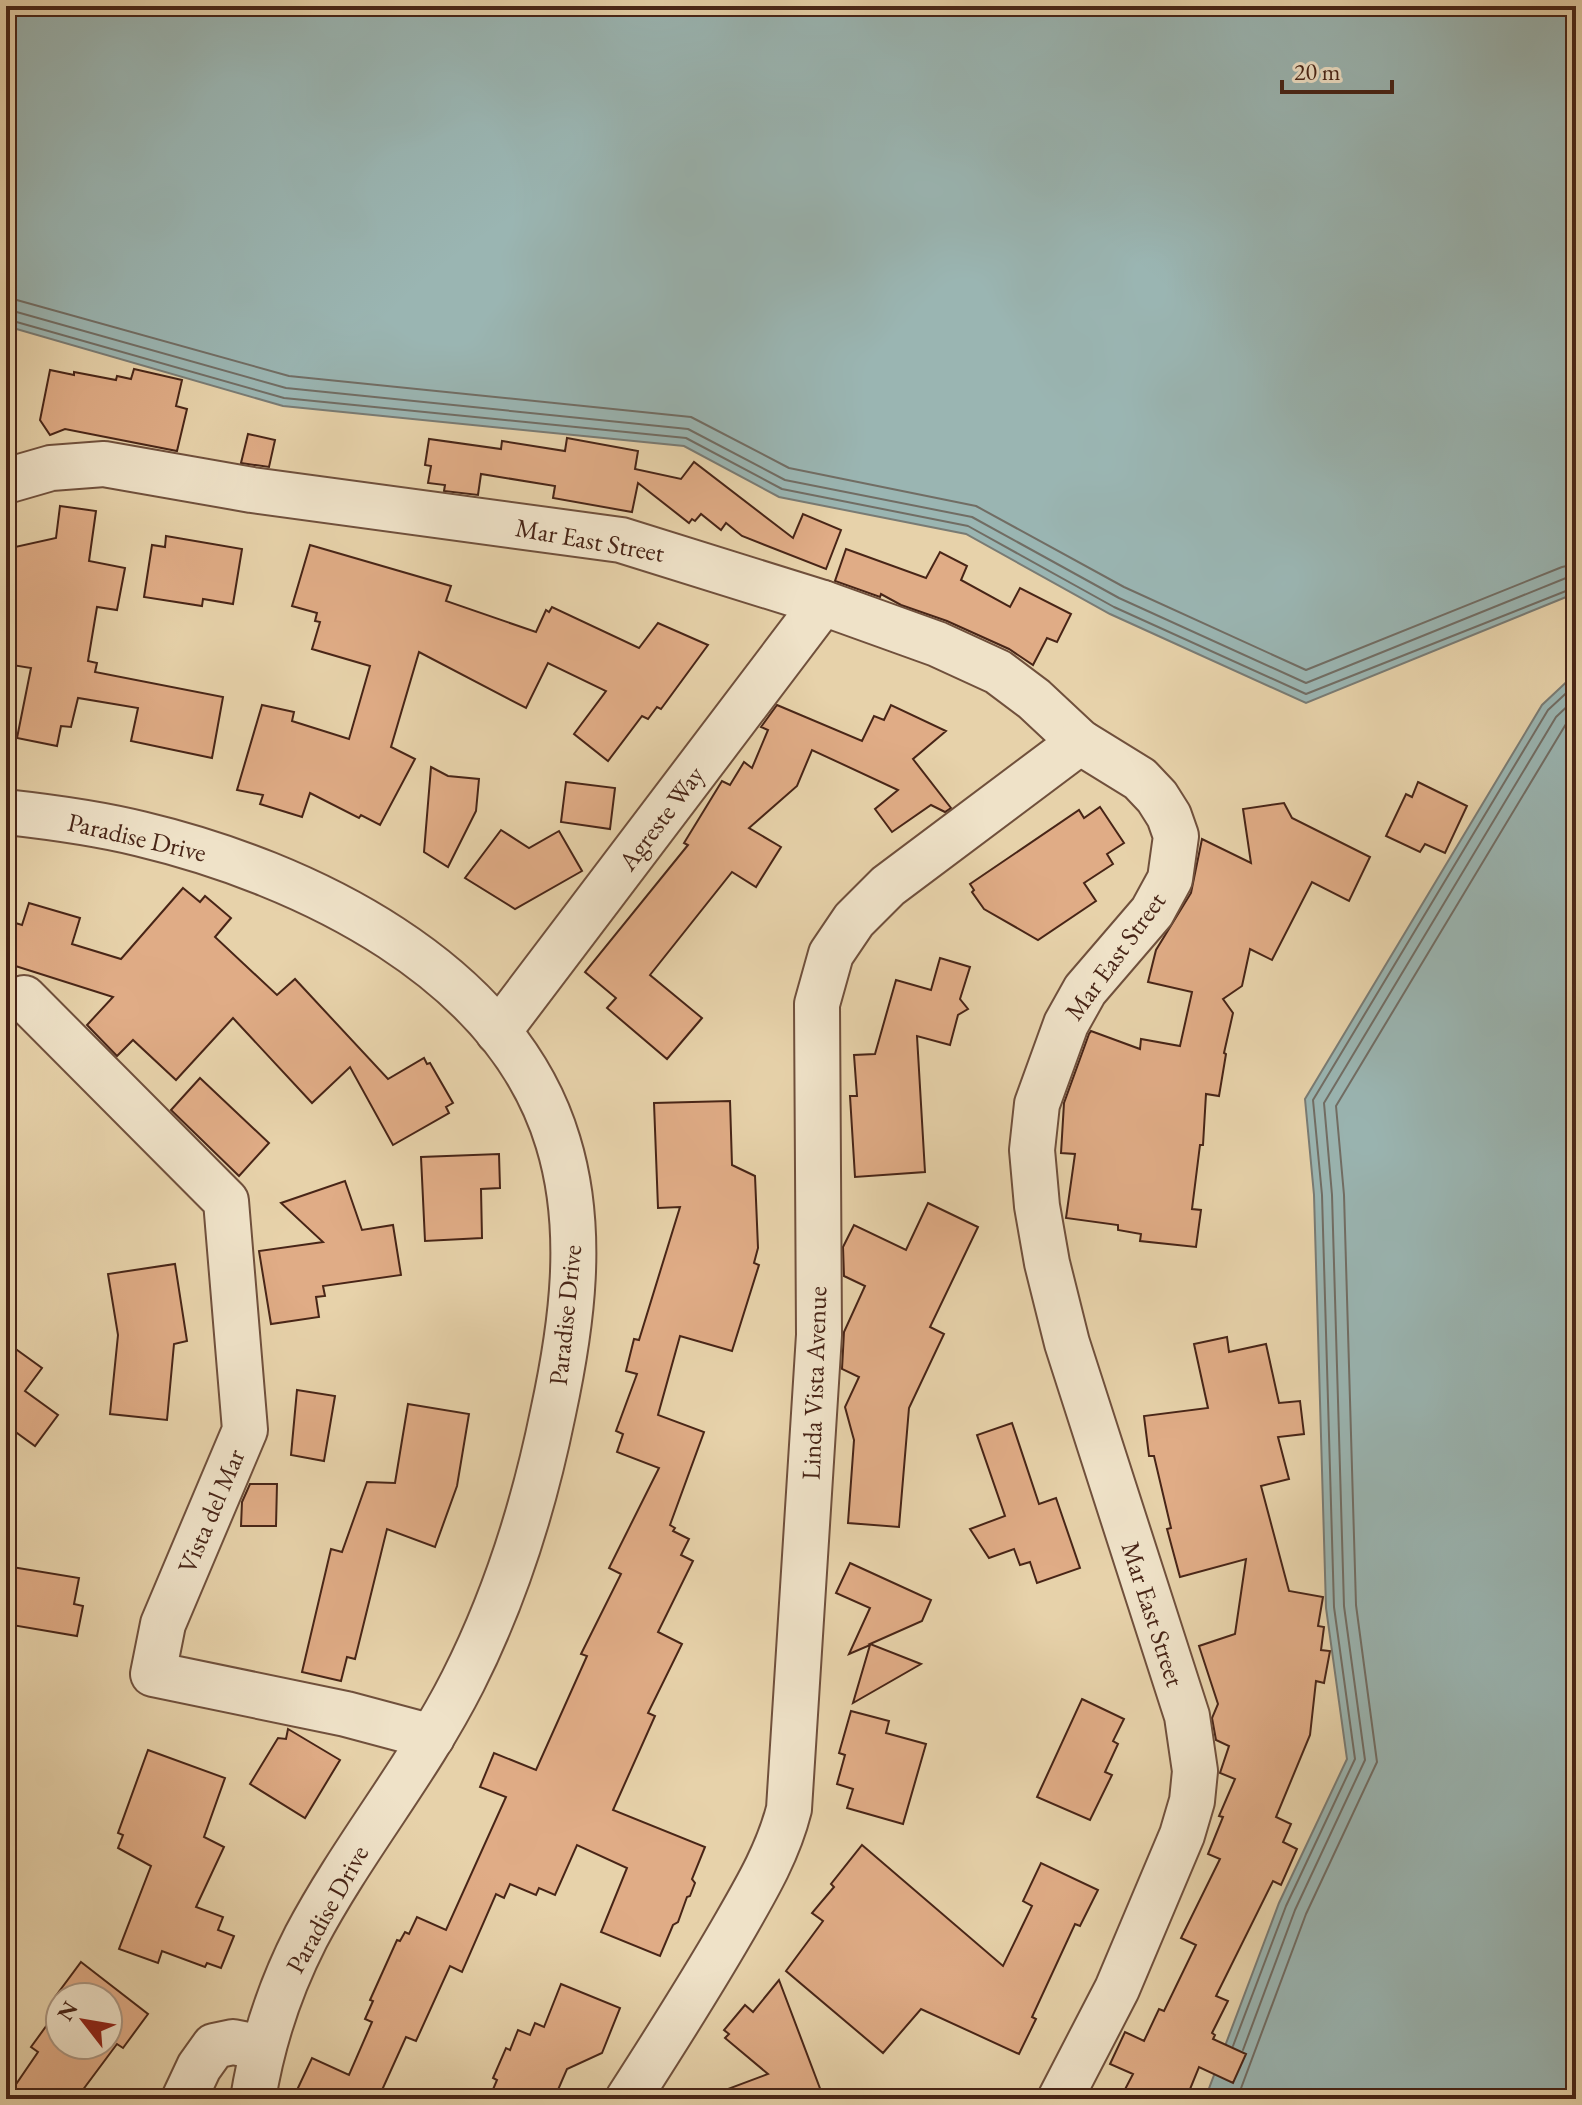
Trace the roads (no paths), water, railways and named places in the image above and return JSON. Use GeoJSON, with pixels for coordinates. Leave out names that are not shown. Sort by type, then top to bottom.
{"type":"FeatureCollection","features":[{"type":"Feature","properties":{"kind":"street","name":"Mar East Street"},"geometry":{"type":"LineString","coordinates":[[6,481],[51,468],[104,464],[252,490],[621,540],[823,603],[937,644],[998,672],[1034,699],[1080,742],[1140,779],[1157,797],[1169,816],[1176,836],[1170,879],[1152,912],[1085,990],[1066,1024],[1037,1104],[1032,1150],[1037,1206],[1047,1263],[1067,1343],[1187,1716],[1195,1771],[1192,1801],[1182,1835],[1117,1989],[1060,2099]]}},
{"type":"Feature","properties":{"kind":"street","name":"Agreste Way"},"geometry":{"type":"LineString","coordinates":[[498,1032],[823,603]]}},
{"type":"Feature","properties":{"kind":"street","name":"Linda Vista Avenue"},"geometry":{"type":"LineString","coordinates":[[628,2099],[699,1988],[764,1874],[781,1840],[789,1809],[819,1335],[817,1004],[831,954],[854,920],[888,886],[1080,742]]}},
{"type":"Feature","properties":{"kind":"street","name":"Paradise Drive"},"geometry":{"type":"LineString","coordinates":[[6,812],[138,833],[222,856],[294,885],[340,908],[402,946],[452,985],[498,1032],[535,1088],[558,1139],[567,1178],[573,1217],[572,1296],[556,1399],[523,1533],[480,1646],[432,1737],[306,1937],[287,1977],[263,2048],[253,2099]]}},
{"type":"Feature","properties":{"kind":"street","name":"Vista del Mar"},"geometry":{"type":"LineString","coordinates":[[24,998],[226,1201],[245,1430],[163,1624],[153,1674],[346,1714],[432,1737]]}},
{"type":"Feature","properties":{"kind":"street"},"geometry":{"type":"LineString","coordinates":[[184,2099],[199,2067],[214,2046],[233,2042],[263,2048]]}},
{"type":"Feature","properties":{"kind":"water"},"geometry":{"type":"Polygon","coordinates":[[[6,6],[1576,6],[1576,593],[1306,703],[1110,614],[966,534],[779,497],[684,446],[283,406],[6,326],[6,6]]]}},
{"type":"Feature","properties":{"kind":"water"},"geometry":{"type":"Polygon","coordinates":[[[1576,673],[1576,2099],[1205,2099],[1279,1903],[1347,1759],[1326,1608],[1314,1195],[1305,1099],[1542,705],[1576,673]]]}}]}
